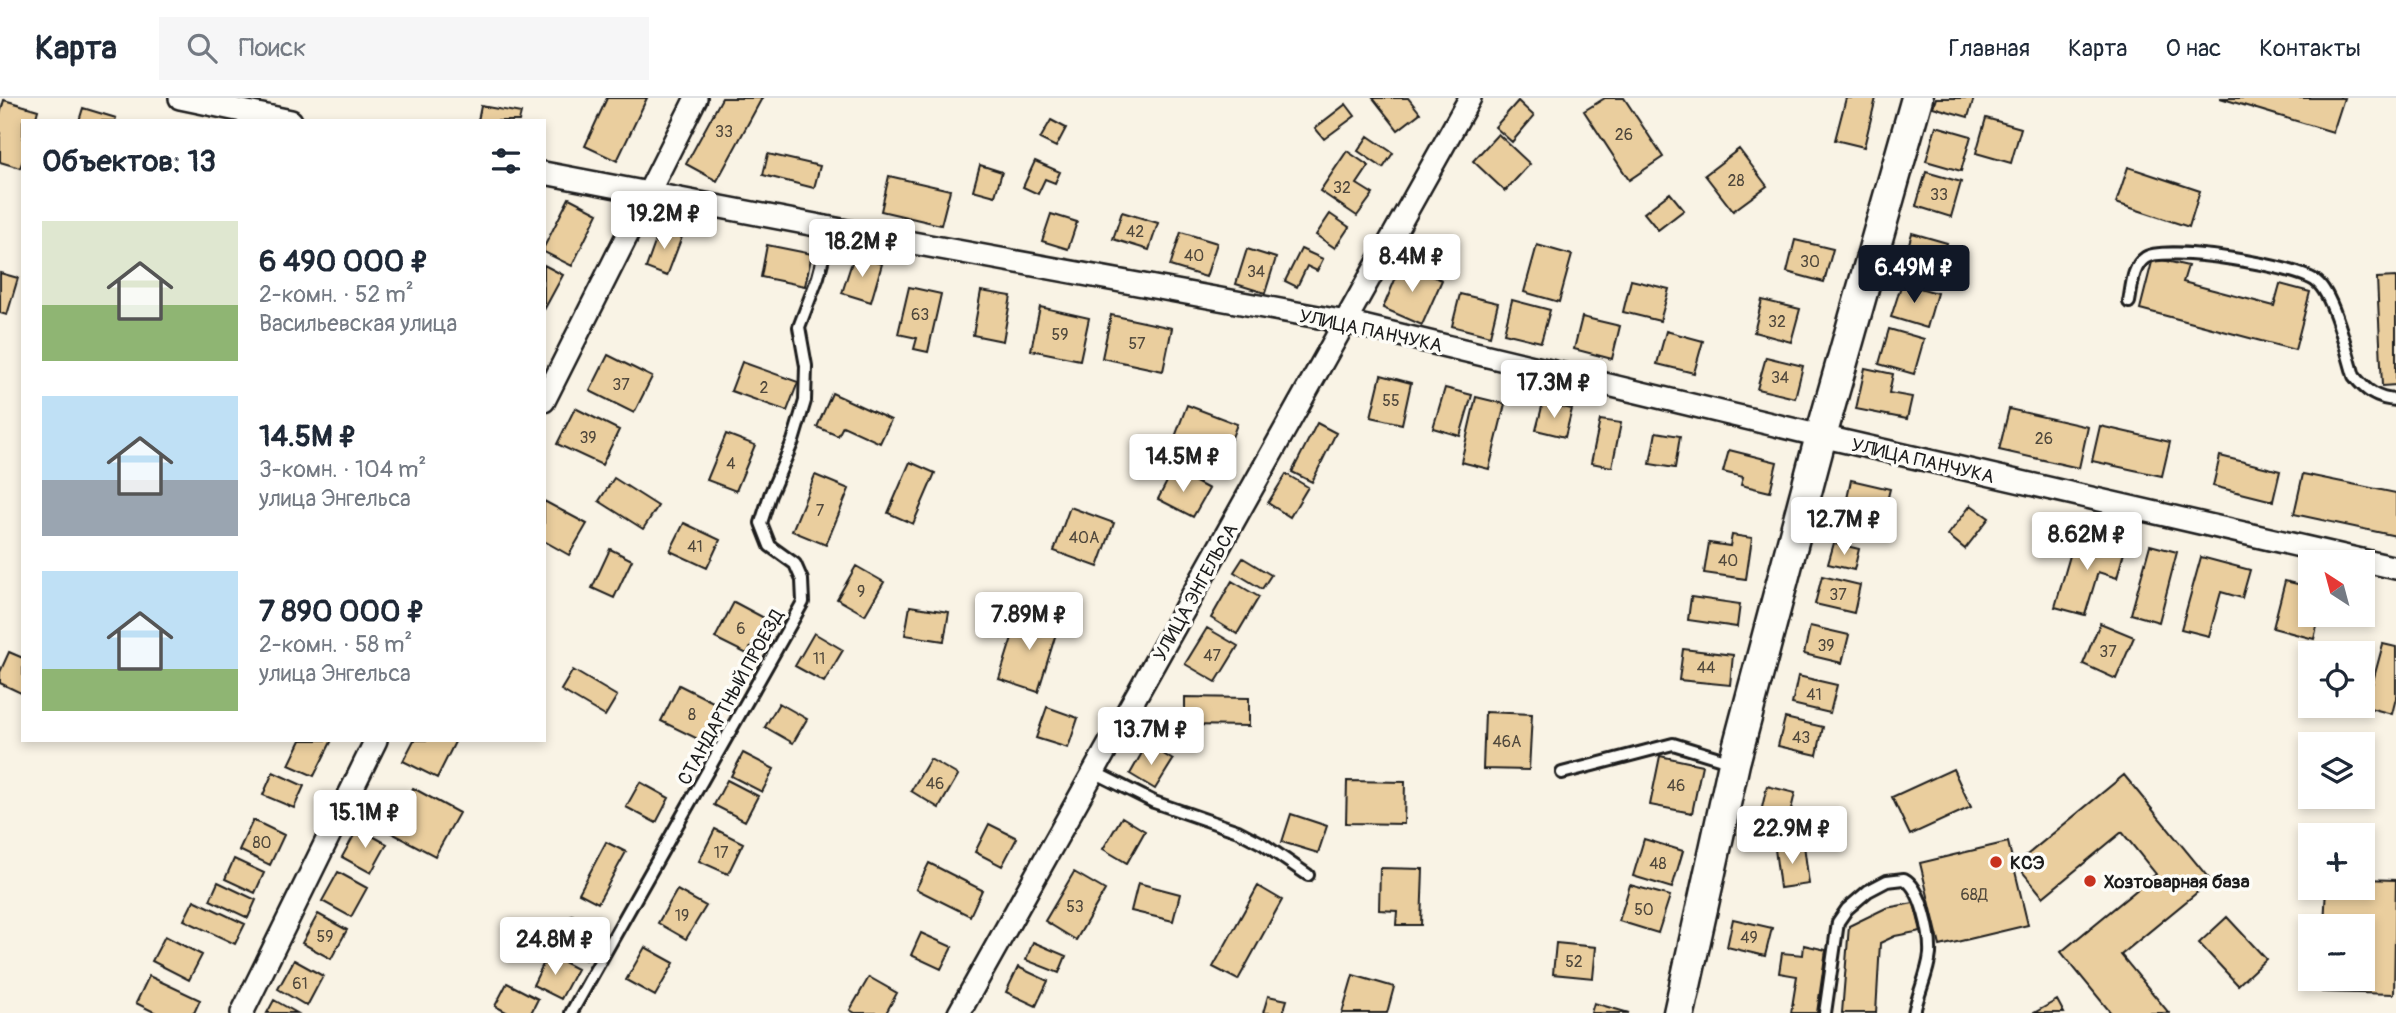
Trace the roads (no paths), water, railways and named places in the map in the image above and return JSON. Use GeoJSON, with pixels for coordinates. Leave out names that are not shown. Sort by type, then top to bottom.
{"type":"FeatureCollection","features":[{"type":"Feature","properties":{"kind":"main road"},"geometry":{"type":"LineString","coordinates":[[1679,1013],[1734,763],[1821,436],[1917,98]]}},
{"type":"Feature","properties":{"kind":"street"},"geometry":{"type":"LineString","coordinates":[[180,98],[281,119]]}},
{"type":"Feature","properties":{"kind":"street"},"geometry":{"type":"LineString","coordinates":[[546,397],[696,98]]}},
{"type":"Feature","properties":{"kind":"street","name":"УЛИЦА ЭНГЕЛЬСА"},"geometry":{"type":"LineString","coordinates":[[959,1013],[1470,98]]}},
{"type":"Feature","properties":{"kind":"street","name":"УЛИЦА ПАНЧУКА"},"geometry":{"type":"LineString","coordinates":[[546,173],[1346,322],[1821,436],[2396,568]]}},
{"type":"Feature","properties":{"kind":"street"},"geometry":{"type":"LineString","coordinates":[[242,1013],[375,742]]}},
{"type":"Feature","properties":{"kind":"lane","name":"СТАНДАРТНЫЙ ПРОЕЗД"},"geometry":{"type":"LineString","coordinates":[[571,1013],[803,602],[802,580],[794,564],[769,546],[761,523],[793,441],[805,401],[806,366],[799,327],[818,277],[831,228]]}},
{"type":"Feature","properties":{"kind":"lane"},"geometry":{"type":"LineString","coordinates":[[2129,302],[2136,266],[2146,257],[2158,253],[2229,258],[2307,275],[2320,283],[2329,296],[2354,376],[2362,387],[2375,396],[2396,400]]}},
{"type":"Feature","properties":{"kind":"lane"},"geometry":{"type":"LineString","coordinates":[[1562,773],[1673,744],[1734,763]]}},
{"type":"Feature","properties":{"kind":"lane"},"geometry":{"type":"LineString","coordinates":[[1094,772],[1154,802],[1238,831],[1263,844],[1308,875]]}},
{"type":"Feature","properties":{"kind":"lane"},"geometry":{"type":"LineString","coordinates":[[1825,1013],[1838,922],[1847,909],[1868,891],[1887,881],[1904,879],[1916,889],[1930,944],[1929,958],[1914,1013]]}},
{"type":"Feature","properties":{"kind":"place","name":"КСЭ"},"geometry":{"type":"Point","coordinates":[1996,862]}},
{"type":"Feature","properties":{"kind":"place","name":"Хозтоварная база"},"geometry":{"type":"Point","coordinates":[2090,881]}}]}
